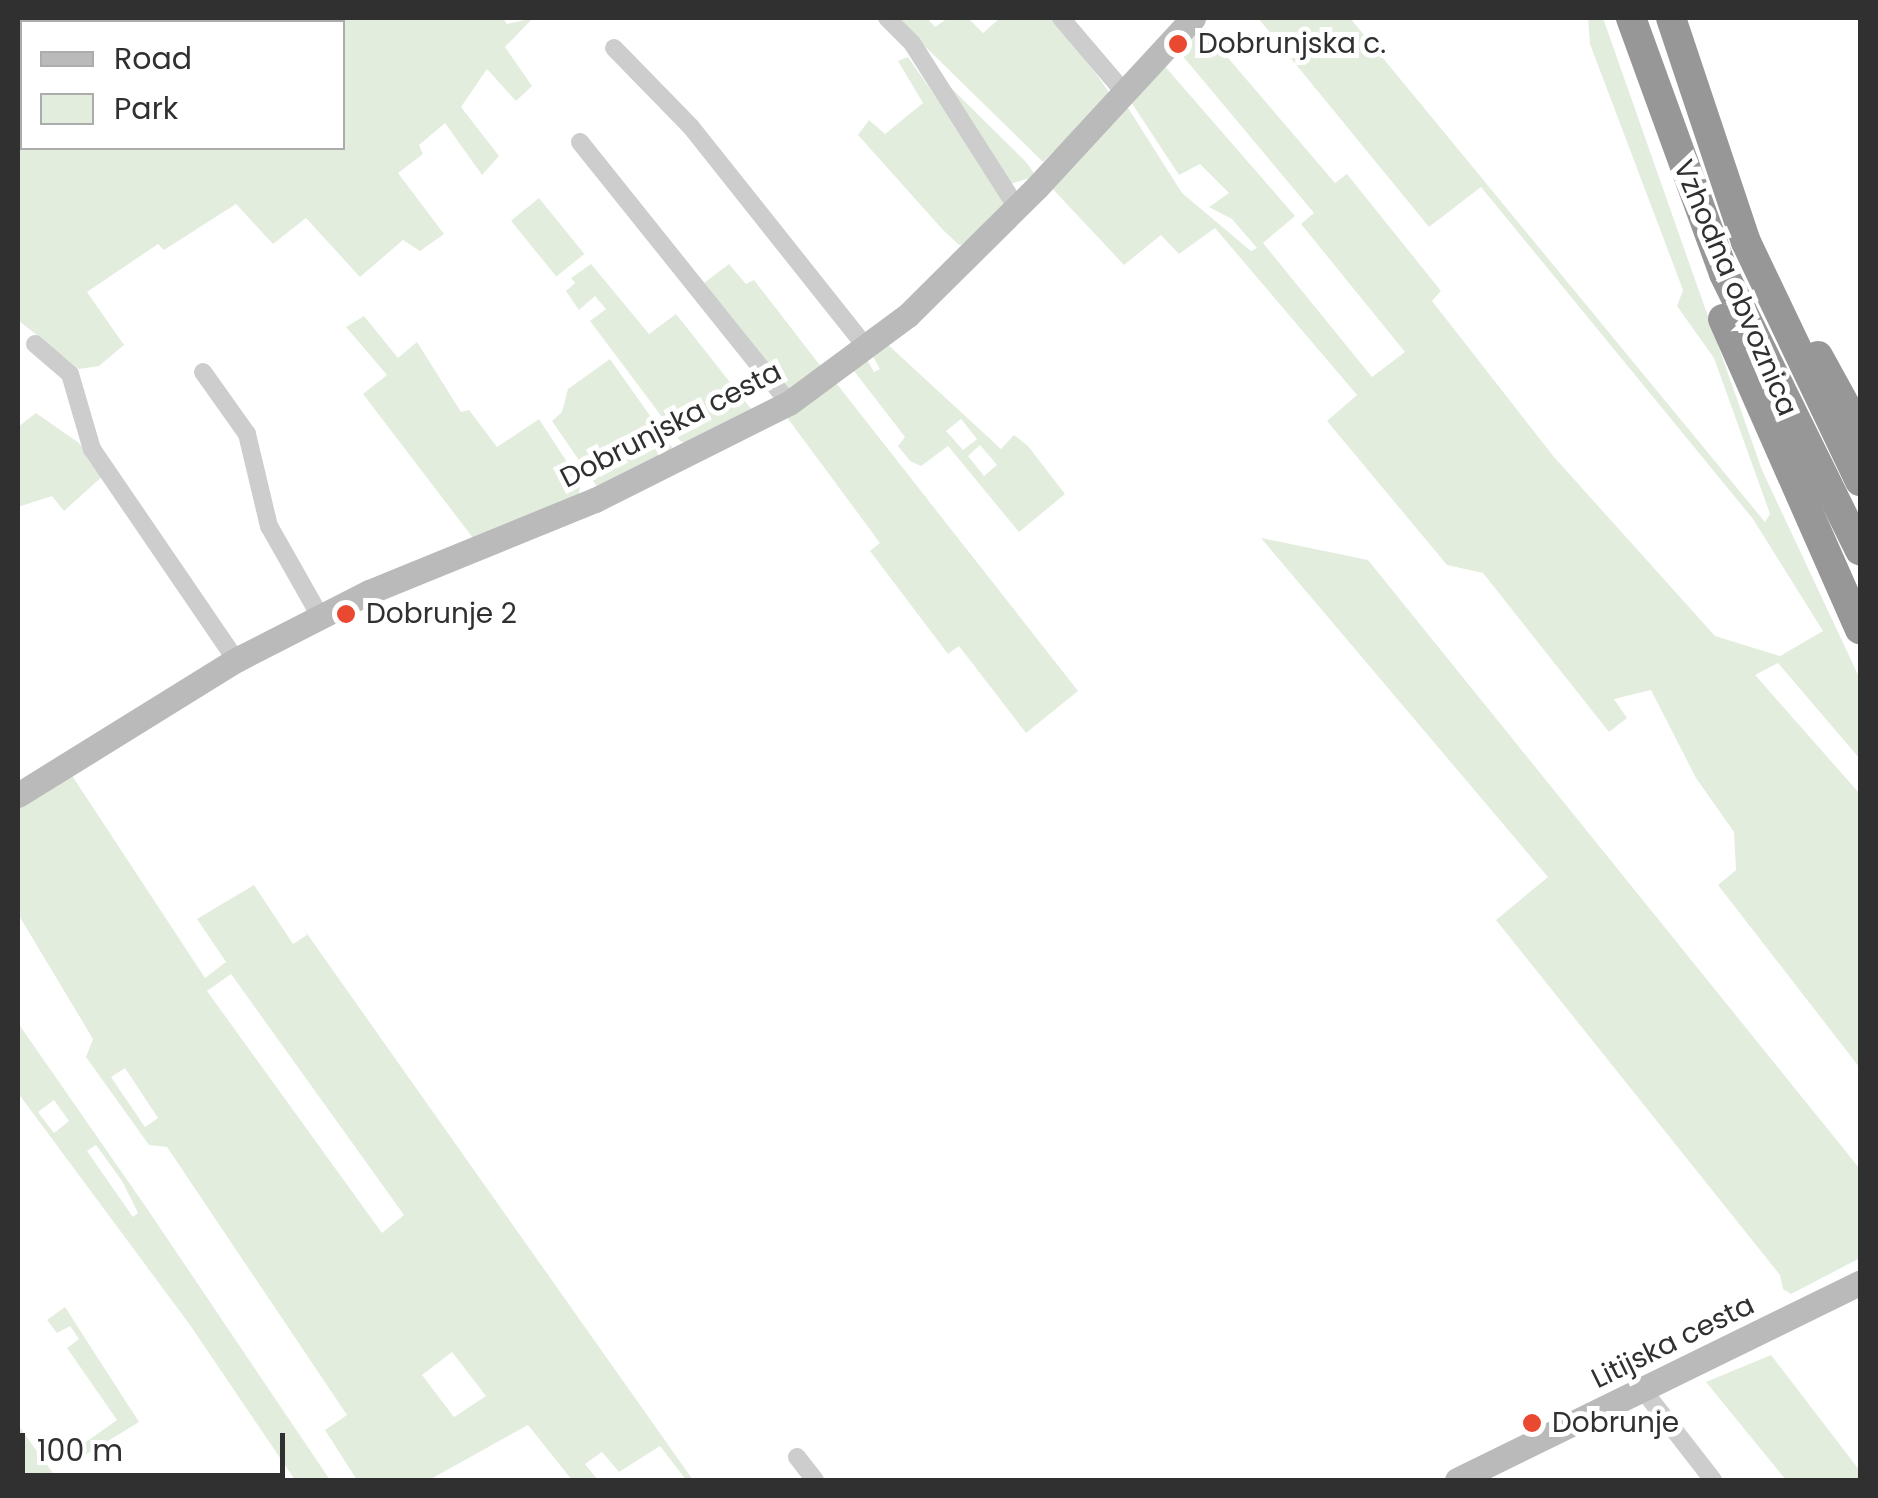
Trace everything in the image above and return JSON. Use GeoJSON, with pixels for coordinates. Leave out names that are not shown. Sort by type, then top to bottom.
{"type":"FeatureCollection","features":[{"type":"Feature","properties":{"kind":"highway","name":"Vzhodna obvoznica"},"geometry":{"type":"LineString","coordinates":[[1631,18],[1695,202],[1782,402],[1860,550]]}},
{"type":"Feature","properties":{"kind":"highway","name":"Vzhodna obvoznica"},"geometry":{"type":"LineString","coordinates":[[1670,18],[1724,184],[1804,371],[1860,481]]}},
{"type":"Feature","properties":{"kind":"highway"},"geometry":{"type":"LineString","coordinates":[[1724,184],[1760,232],[1860,432]]}},
{"type":"Feature","properties":{"kind":"highway"},"geometry":{"type":"LineString","coordinates":[[1695,202],[1701,264],[1860,629]]}},
{"type":"Feature","properties":{"kind":"street"},"geometry":{"type":"LineString","coordinates":[[887,18],[912,43],[1016,208]]}},
{"type":"Feature","properties":{"kind":"street"},"geometry":{"type":"LineString","coordinates":[[1062,18],[1124,92]]}},
{"type":"Feature","properties":{"kind":"street","name":"Dobrunjska cesta"},"geometry":{"type":"LineString","coordinates":[[18,795],[236,660],[321,618],[595,500],[790,403],[867,348],[1016,208],[1186,20]]}},
{"type":"Feature","properties":{"kind":"street"},"geometry":{"type":"LineString","coordinates":[[614,48],[691,127],[867,348]]}},
{"type":"Feature","properties":{"kind":"street"},"geometry":{"type":"LineString","coordinates":[[580,142],[790,403]]}},
{"type":"Feature","properties":{"kind":"street"},"geometry":{"type":"LineString","coordinates":[[35,344],[70,374],[92,449],[236,660]]}},
{"type":"Feature","properties":{"kind":"street"},"geometry":{"type":"LineString","coordinates":[[204,372],[246,434],[270,526],[321,618]]}},
{"type":"Feature","properties":{"kind":"street","name":"Litijska cesta"},"geometry":{"type":"LineString","coordinates":[[1463,1479],[1860,1282]]}},
{"type":"Feature","properties":{"kind":"street"},"geometry":{"type":"LineString","coordinates":[[1643,1390],[1713,1480]]}},
{"type":"Feature","properties":{"kind":"street"},"geometry":{"type":"LineString","coordinates":[[797,1458],[814,1480]]}},
{"type":"Feature","properties":{"kind":"green space"},"geometry":{"type":"Polygon","coordinates":[[[18,18],[503,18],[507,24],[533,18],[505,47],[532,86],[516,101],[487,69],[461,107],[499,156],[482,175],[445,123],[419,145],[423,154],[398,173],[444,234],[420,251],[403,240],[360,277],[306,218],[273,244],[236,204],[164,250],[158,244],[87,292],[124,345],[99,366],[79,369],[18,320],[18,18]]]}},
{"type":"Feature","properties":{"kind":"green space"},"geometry":{"type":"Polygon","coordinates":[[[896,18],[927,18],[935,27],[948,18],[968,18],[983,33],[1000,18],[1056,18],[1111,95],[1043,162],[896,18]]]}},
{"type":"Feature","properties":{"kind":"green space"},"geometry":{"type":"Polygon","coordinates":[[[1258,18],[1350,18],[1765,522],[1770,514],[1714,358],[1677,306],[1683,290],[1590,44],[1588,18],[1603,18],[1762,470],[1860,679],[1860,759],[1778,663],[1755,675],[1860,794],[1860,1068],[1718,885],[1736,870],[1734,832],[1696,778],[1651,690],[1614,699],[1627,718],[1609,732],[1483,573],[1447,565],[1327,421],[1357,395],[1215,228],[1179,254],[1161,235],[1124,265],[1049,185],[1125,103],[1182,193],[1251,251],[1257,248],[1232,219],[1209,207],[1229,193],[1200,164],[1179,175],[1129,99],[1162,63],[1295,216],[1263,243],[1372,377],[1405,352],[1301,224],[1314,213],[1176,48],[1199,24],[1335,183],[1347,174],[1441,291],[1432,301],[1554,457],[1715,636],[1780,656],[1823,631],[1753,519],[1481,187],[1429,227],[1258,18]]]}},
{"type":"Feature","properties":{"kind":"green space"},"geometry":{"type":"Polygon","coordinates":[[[908,57],[1003,194],[1004,206],[969,243],[959,245],[943,230],[858,135],[869,120],[885,134],[923,103],[898,61],[908,57]]]}},
{"type":"Feature","properties":{"kind":"green space"},"geometry":{"type":"Polygon","coordinates":[[[937,74],[1026,162],[1036,176],[1010,184],[937,74]]]}},
{"type":"Feature","properties":{"kind":"green space"},"geometry":{"type":"Polygon","coordinates":[[[539,198],[584,254],[556,277],[511,221],[539,198]]]}},
{"type":"Feature","properties":{"kind":"green space"},"geometry":{"type":"Polygon","coordinates":[[[591,264],[649,334],[676,314],[752,410],[692,445],[680,441],[590,321],[606,309],[595,296],[579,310],[566,291],[575,283],[571,278],[591,264]]]}},
{"type":"Feature","properties":{"kind":"green space"},"geometry":{"type":"Polygon","coordinates":[[[729,264],[746,284],[754,280],[822,368],[790,390],[700,286],[729,264]]]}},
{"type":"Feature","properties":{"kind":"green space"},"geometry":{"type":"Polygon","coordinates":[[[364,316],[398,358],[417,342],[461,412],[469,410],[497,447],[539,419],[580,482],[579,495],[473,538],[363,394],[387,375],[346,327],[364,316]]]}},
{"type":"Feature","properties":{"kind":"green space"},"geometry":{"type":"Polygon","coordinates":[[[885,342],[1001,449],[1014,435],[1028,446],[1065,494],[1019,532],[948,446],[921,466],[910,461],[898,446],[905,437],[851,367],[865,356],[874,372],[880,369],[871,353],[885,342]],[[961,419],[946,431],[963,450],[977,439],[961,419]],[[980,445],[968,456],[984,476],[997,465],[980,445]]]}},
{"type":"Feature","properties":{"kind":"green space"},"geometry":{"type":"Polygon","coordinates":[[[610,359],[672,447],[670,457],[598,488],[552,421],[562,412],[568,389],[610,359]]]}},
{"type":"Feature","properties":{"kind":"green space"},"geometry":{"type":"Polygon","coordinates":[[[833,379],[1078,691],[1026,733],[959,646],[948,654],[870,551],[880,543],[783,412],[833,379]]]}},
{"type":"Feature","properties":{"kind":"green space"},"geometry":{"type":"Polygon","coordinates":[[[36,413],[79,443],[105,474],[64,511],[52,496],[18,507],[18,427],[36,413]]]}},
{"type":"Feature","properties":{"kind":"green space"},"geometry":{"type":"Polygon","coordinates":[[[1261,538],[1368,560],[1860,1169],[1860,1258],[1791,1294],[1783,1289],[1780,1275],[1496,920],[1548,877],[1261,538]]]}},
{"type":"Feature","properties":{"kind":"green space"},"geometry":{"type":"Polygon","coordinates":[[[69,771],[205,978],[226,962],[197,919],[254,885],[293,944],[307,935],[303,928],[693,1480],[686,1480],[660,1446],[619,1472],[602,1452],[585,1464],[597,1479],[572,1480],[528,1425],[429,1480],[357,1480],[325,1430],[347,1415],[167,1147],[149,1145],[86,1057],[93,1039],[18,914],[18,801],[69,771]],[[231,974],[207,991],[382,1233],[404,1215],[231,974]],[[125,1068],[111,1077],[145,1127],[158,1118],[125,1068]],[[452,1352],[422,1375],[454,1417],[486,1396],[452,1352]]]}},
{"type":"Feature","properties":{"kind":"green space"},"geometry":{"type":"Polygon","coordinates":[[[18,1023],[330,1480],[295,1480],[190,1325],[18,1093],[18,1023]],[[54,1100],[38,1112],[54,1133],[69,1121],[54,1100]],[[96,1145],[87,1151],[133,1217],[138,1213],[122,1181],[96,1145]]]}},
{"type":"Feature","properties":{"kind":"green space"},"geometry":{"type":"Polygon","coordinates":[[[65,1307],[139,1422],[85,1455],[79,1447],[117,1420],[67,1348],[79,1339],[70,1326],[57,1333],[47,1320],[65,1307]]]}},
{"type":"Feature","properties":{"kind":"green space"},"geometry":{"type":"Polygon","coordinates":[[[1771,1355],[1860,1471],[1860,1480],[1786,1480],[1706,1382],[1771,1355]]]}},
{"type":"Feature","properties":{"kind":"green space"},"geometry":{"type":"Polygon","coordinates":[[[18,1425],[58,1480],[18,1480],[18,1425]]]}},
{"type":"Feature","properties":{"kind":"place","name":"Dobrunjska c."},"geometry":{"type":"Point","coordinates":[1178,44]}},
{"type":"Feature","properties":{"kind":"place","name":"Dobrunje 2"},"geometry":{"type":"Point","coordinates":[346,614]}},
{"type":"Feature","properties":{"kind":"place","name":"Dobrunje"},"geometry":{"type":"Point","coordinates":[1532,1423]}}]}
